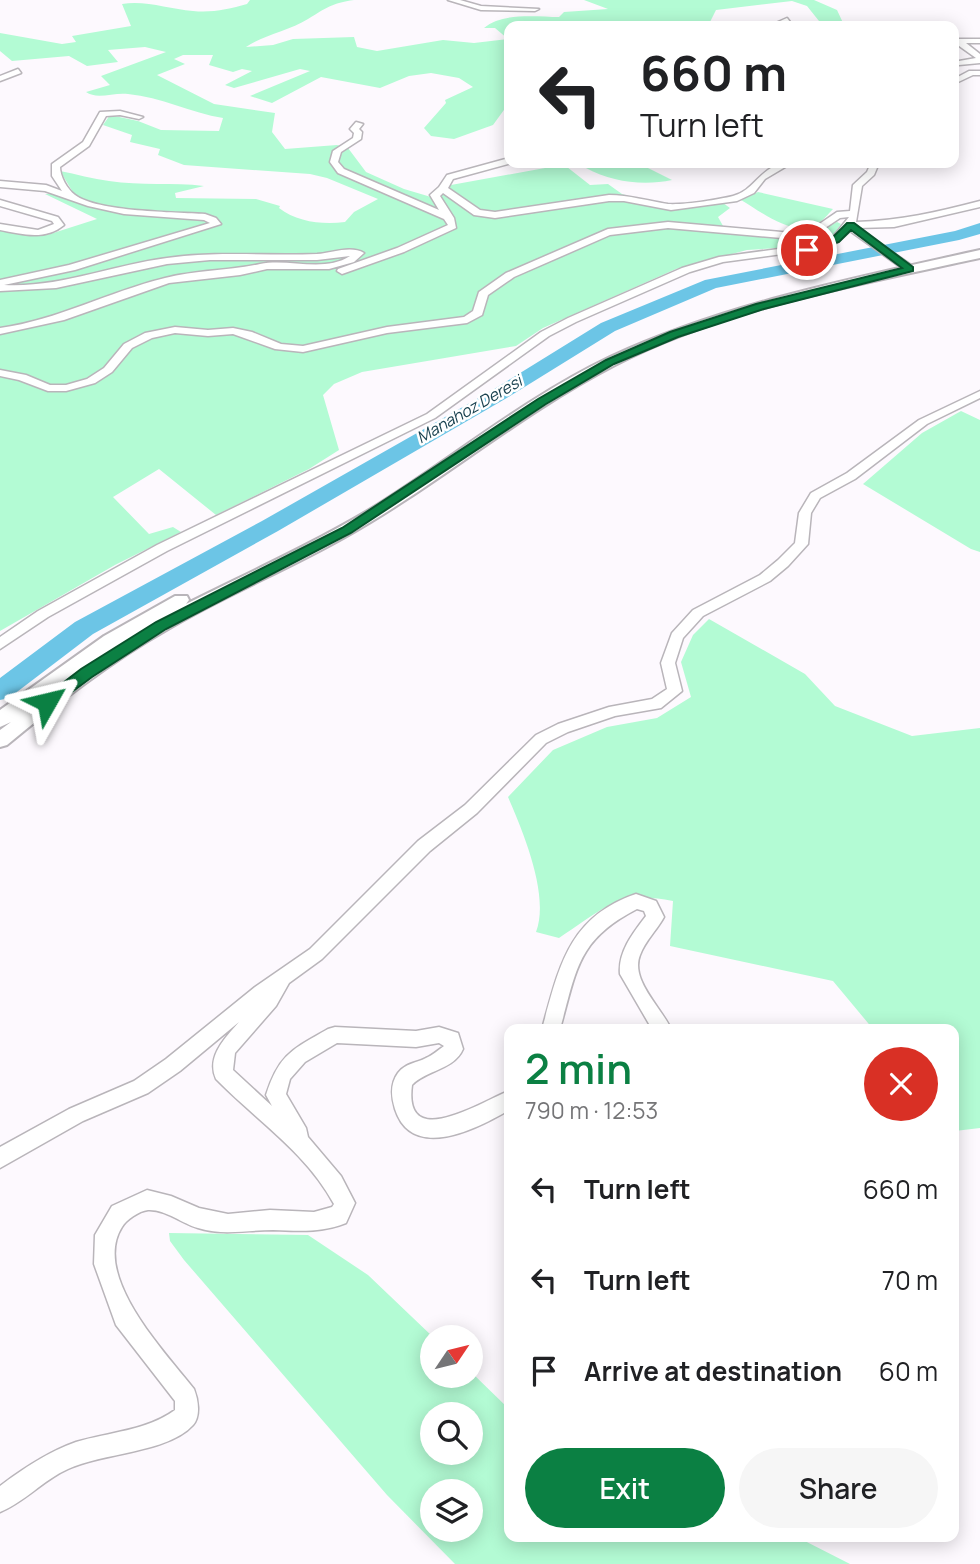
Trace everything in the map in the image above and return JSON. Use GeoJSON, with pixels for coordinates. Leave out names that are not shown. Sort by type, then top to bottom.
{"type":"FeatureCollection","features":[{"type":"Feature","properties":{"kind":"main road"},"geometry":{"type":"LineString","coordinates":[[0,740],[86,673],[161,625],[346,530],[542,402],[610,362],[674,335],[771,303],[980,243]]}},
{"type":"Feature","properties":{"kind":"main road"},"geometry":{"type":"LineString","coordinates":[[0,720],[87,654],[136,623],[351,515],[530,397],[613,349],[749,301],[854,272],[980,254]]}},
{"type":"Feature","properties":{"kind":"street"},"geometry":{"type":"LineString","coordinates":[[452,0],[481,8],[535,9]]}},
{"type":"Feature","properties":{"kind":"street"},"geometry":{"type":"LineString","coordinates":[[959,41],[980,41]]}},
{"type":"Feature","properties":{"kind":"street"},"geometry":{"type":"LineString","coordinates":[[959,42],[980,58],[978,61],[959,62]]}},
{"type":"Feature","properties":{"kind":"street"},"geometry":{"type":"LineString","coordinates":[[959,62],[980,70]]}},
{"type":"Feature","properties":{"kind":"street"},"geometry":{"type":"LineString","coordinates":[[959,80],[980,70]]}},
{"type":"Feature","properties":{"kind":"street"},"geometry":{"type":"LineString","coordinates":[[0,79],[18,71]]}},
{"type":"Feature","properties":{"kind":"street"},"geometry":{"type":"LineString","coordinates":[[70,195],[56,176],[55,166],[86,144],[103,114],[120,113],[139,117]]}},
{"type":"Feature","properties":{"kind":"street"},"geometry":{"type":"LineString","coordinates":[[359,124],[354,129],[358,132],[357,139],[337,151],[334,162],[341,171],[449,218]]}},
{"type":"Feature","properties":{"kind":"street"},"geometry":{"type":"LineString","coordinates":[[252,270],[324,273],[355,269],[424,239],[448,233],[453,226],[435,195],[443,189],[450,177],[504,162]]}},
{"type":"Feature","properties":{"kind":"street"},"geometry":{"type":"LineString","coordinates":[[443,189],[477,213],[495,215],[617,198],[671,207],[737,198],[751,191],[762,177],[779,168]]}},
{"type":"Feature","properties":{"kind":"street"},"geometry":{"type":"LineString","coordinates":[[0,644],[43,614],[162,548],[431,416],[545,334],[572,320],[685,270],[722,259],[824,246],[835,240],[852,223],[858,185],[873,168]]}},
{"type":"Feature","properties":{"kind":"street"},"geometry":{"type":"LineString","coordinates":[[0,184],[46,188],[91,204],[124,211],[205,217],[216,224],[71,268],[0,285]]}},
{"type":"Feature","properties":{"kind":"street"},"geometry":{"type":"LineString","coordinates":[[0,203],[55,219],[60,225],[51,231],[36,233],[0,227]]}},
{"type":"Feature","properties":{"kind":"street"},"geometry":{"type":"LineString","coordinates":[[852,223],[894,224],[980,204]]}},
{"type":"Feature","properties":{"kind":"street"},"geometry":{"type":"LineString","coordinates":[[0,373],[22,377],[48,387],[66,388],[91,381],[108,370],[128,346],[149,335],[175,330],[208,333],[233,331],[279,347],[303,349],[387,330],[467,320],[478,313],[484,294],[510,275],[608,232],[668,225],[793,236],[809,233],[824,226],[839,214],[848,213],[852,223],[903,263]]}},
{"type":"Feature","properties":{"kind":"street"},"geometry":{"type":"LineString","coordinates":[[0,285],[23,291],[180,259],[320,257],[359,253],[354,259],[322,267],[267,266],[239,273],[181,276],[102,301],[47,324],[0,331]]}},
{"type":"Feature","properties":{"kind":"street"},"geometry":{"type":"LineString","coordinates":[[0,1158],[76,1115],[141,1087],[173,1065],[284,976],[316,954],[424,846],[471,809],[541,739],[563,728],[614,711],[656,704],[675,691],[668,663],[677,636],[698,613],[765,578],[783,563],[801,544],[804,513],[815,496],[851,476],[923,422],[980,394]]}},
{"type":"Feature","properties":{"kind":"street"},"geometry":{"type":"LineString","coordinates":[[552,1024],[566,967],[584,935],[616,910],[636,901],[650,906],[655,917],[629,954],[627,971],[636,990],[650,1006],[659,1024]]}},
{"type":"Feature","properties":{"kind":"street"},"geometry":{"type":"LineString","coordinates":[[0,1500],[59,1460],[99,1446],[176,1426],[186,1416],[186,1397],[124,1317],[105,1264],[105,1234],[119,1213],[147,1200],[171,1206],[198,1219],[228,1224],[270,1220],[314,1222],[339,1216],[345,1203],[333,1178],[223,1073],[226,1050],[270,1000],[284,976]]}},
{"type":"Feature","properties":{"kind":"street"},"geometry":{"type":"LineString","coordinates":[[306,1150],[276,1095],[282,1074],[298,1056],[335,1035],[416,1039],[439,1035],[451,1039],[454,1049],[434,1063],[407,1075],[401,1086],[402,1105],[418,1126],[433,1130],[445,1128],[484,1116],[504,1103]]}},
{"type":"Feature","properties":{"kind":"green space"},"geometry":{"type":"Polygon","coordinates":[[[250,0],[354,0],[330,6],[301,23],[246,47],[273,45],[293,39],[354,37],[357,47],[377,51],[443,40],[474,43],[504,39],[504,110],[493,125],[454,139],[431,136],[424,128],[446,103],[445,100],[473,87],[459,78],[431,73],[409,76],[380,88],[321,77],[272,103],[250,96],[310,71],[300,69],[234,88],[225,85],[252,71],[242,69],[233,72],[209,65],[213,55],[183,55],[174,59],[185,64],[157,75],[214,104],[275,113],[272,132],[285,149],[337,145],[348,148],[366,172],[404,189],[431,197],[441,196],[451,185],[545,168],[568,168],[590,185],[608,184],[622,194],[669,208],[723,203],[730,208],[718,217],[727,233],[786,238],[809,236],[837,222],[841,224],[831,238],[813,246],[747,250],[676,269],[543,328],[516,346],[362,372],[334,384],[323,395],[339,450],[309,469],[216,515],[159,469],[113,497],[149,534],[173,527],[181,532],[115,565],[0,631],[0,231],[47,235],[97,219],[45,194],[74,194],[60,171],[121,182],[204,186],[175,193],[176,198],[256,199],[280,206],[279,208],[294,217],[319,223],[345,222],[354,212],[378,199],[327,178],[310,174],[184,165],[158,155],[160,149],[130,142],[132,135],[103,125],[110,115],[138,121],[161,130],[219,131],[223,118],[140,96],[100,96],[86,92],[110,85],[101,76],[166,52],[145,47],[108,50],[118,62],[87,66],[69,56],[12,61],[0,51],[0,33],[62,44],[76,42],[72,36],[131,26],[122,4],[139,3],[207,11],[247,4],[250,0]]]}},
{"type":"Feature","properties":{"kind":"green space"},"geometry":{"type":"Polygon","coordinates":[[[584,0],[814,0],[837,10],[842,21],[819,21],[807,6],[792,1],[716,10],[710,21],[504,21],[504,36],[495,28],[484,28],[510,17],[559,17],[564,12],[608,9],[584,0]]]}},
{"type":"Feature","properties":{"kind":"green space"},"geometry":{"type":"Polygon","coordinates":[[[586,168],[648,168],[672,180],[639,183],[586,168]]]}},
{"type":"Feature","properties":{"kind":"green space"},"geometry":{"type":"Polygon","coordinates":[[[758,192],[833,209],[819,223],[808,228],[788,226],[741,200],[758,192]]]}},
{"type":"Feature","properties":{"kind":"green space"},"geometry":{"type":"Polygon","coordinates":[[[961,411],[980,420],[980,552],[863,484],[922,433],[961,411]]]}},
{"type":"Feature","properties":{"kind":"green space"},"geometry":{"type":"Polygon","coordinates":[[[709,619],[805,674],[835,706],[912,736],[980,728],[980,1128],[959,1131],[959,1024],[869,1024],[833,981],[670,946],[673,901],[654,898],[624,900],[600,911],[559,938],[536,932],[540,900],[537,882],[527,845],[508,797],[553,750],[607,727],[657,718],[691,697],[681,662],[693,635],[709,619]]]}},
{"type":"Feature","properties":{"kind":"green space"},"geometry":{"type":"Polygon","coordinates":[[[169,1233],[308,1235],[368,1275],[420,1325],[420,1388],[483,1388],[483,1384],[504,1404],[504,1542],[807,1542],[850,1564],[455,1564],[433,1542],[483,1542],[483,1479],[420,1479],[420,1528],[387,1495],[184,1260],[170,1241],[169,1233]]]}},
{"type":"Feature","properties":{"kind":"waterway","name":"Manahoz Deresi"},"geometry":{"type":"LineString","coordinates":[[0,691],[84,628],[270,526],[498,395],[608,327],[711,284],[959,235],[980,228]]}},
{"type":"Feature","properties":{"kind":"route"},"geometry":{"type":"LineString","coordinates":[[47,702],[86,673],[161,625],[206,600],[258,578],[346,530],[542,402],[610,362],[674,335],[792,297],[910,269],[850,225],[843,229],[835,240],[807,250]]}}]}
